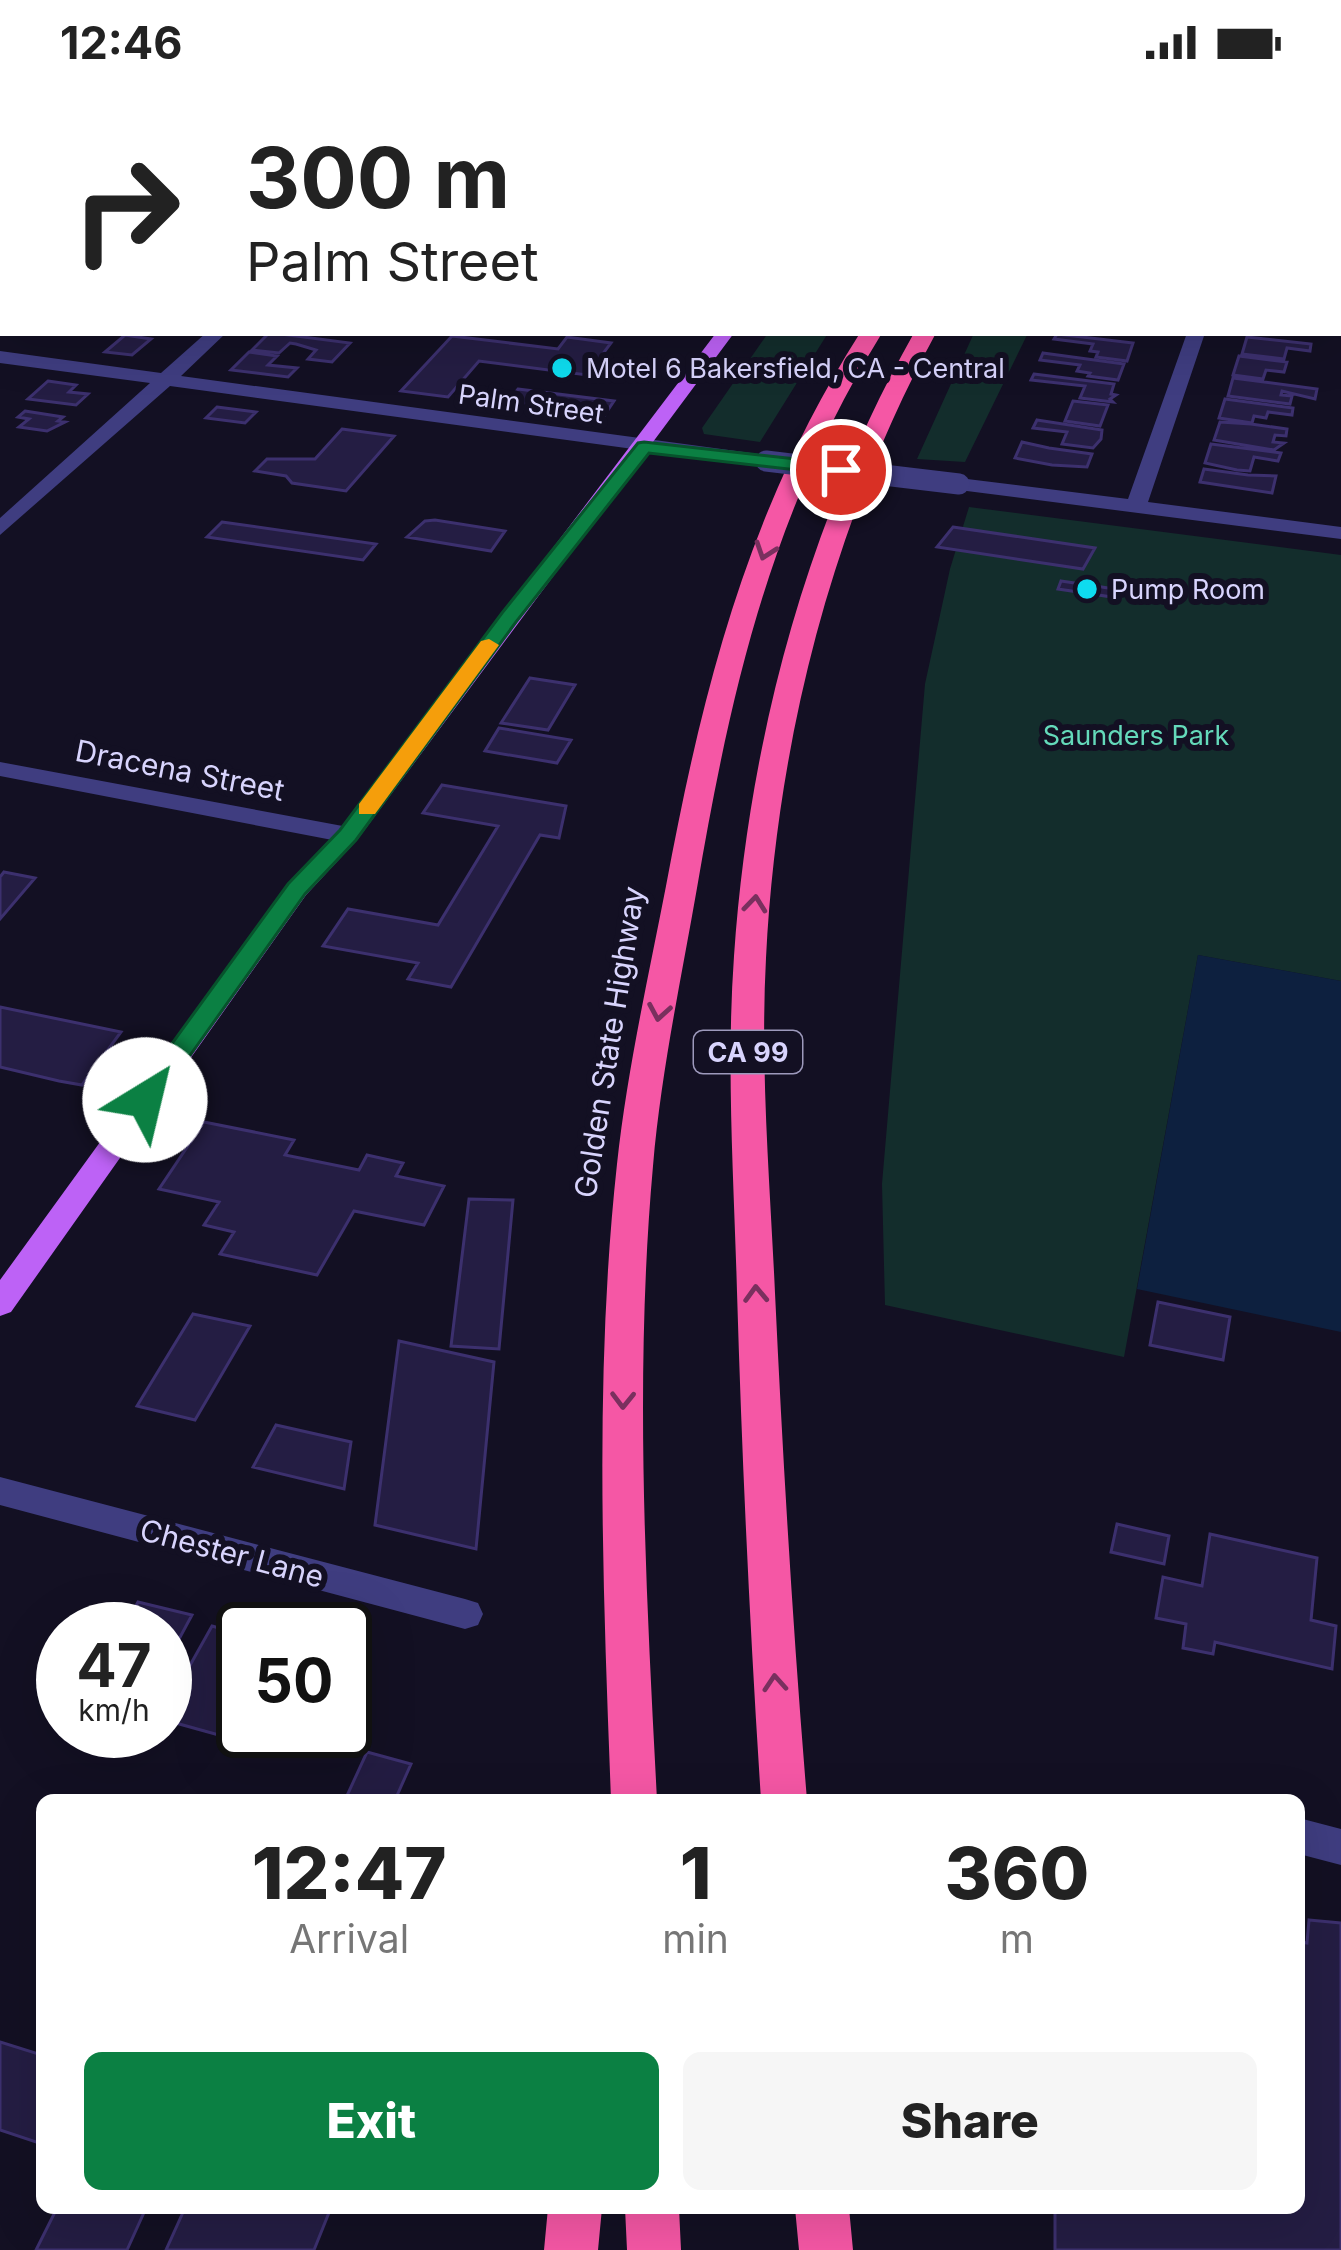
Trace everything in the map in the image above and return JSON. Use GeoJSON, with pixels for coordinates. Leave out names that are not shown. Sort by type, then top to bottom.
{"type":"FeatureCollection","features":[{"type":"Feature","properties":{"kind":"highway","name":"Golden State Highway"},"geometry":{"type":"LineString","coordinates":[[634,1794],[621,1515],[624,1315],[635,1161],[701,770],[723,679],[780,508],[820,416],[869,336]]}},
{"type":"Feature","properties":{"kind":"highway","name":"CA 99"},"geometry":{"type":"LineString","coordinates":[[784,1794],[761,1456],[748,1054],[753,914],[771,780],[827,558],[891,396],[923,336]]}},
{"type":"Feature","properties":{"kind":"highway"},"geometry":{"type":"LineString","coordinates":[[616,1794],[627,1668]]}},
{"type":"Feature","properties":{"kind":"highway"},"geometry":{"type":"LineString","coordinates":[[571,2250],[574,2214]]}},
{"type":"Feature","properties":{"kind":"highway"},"geometry":{"type":"LineString","coordinates":[[652,2214],[654,2250]]}},
{"type":"Feature","properties":{"kind":"highway"},"geometry":{"type":"LineString","coordinates":[[823,2214],[826,2250]]}},
{"type":"Feature","properties":{"kind":"main road"},"geometry":{"type":"LineString","coordinates":[[0,1304],[297,889],[348,835],[509,617],[644,447],[723,336]]}},
{"type":"Feature","properties":{"kind":"street"},"geometry":{"type":"LineString","coordinates":[[0,529],[214,336]]}},
{"type":"Feature","properties":{"kind":"street"},"geometry":{"type":"LineString","coordinates":[[1136,506],[1195,336]]}},
{"type":"Feature","properties":{"kind":"street","name":"Palm Street"},"geometry":{"type":"LineString","coordinates":[[0,357],[644,447],[1341,533]]}},
{"type":"Feature","properties":{"kind":"street","name":"Dracena Street"},"geometry":{"type":"LineString","coordinates":[[0,769],[348,835]]}},
{"type":"Feature","properties":{"kind":"street","name":"Chester Lane"},"geometry":{"type":"LineString","coordinates":[[0,1491],[465,1614]]}},
{"type":"Feature","properties":{"kind":"street"},"geometry":{"type":"LineString","coordinates":[[1305,1837],[1341,1846]]}},
{"type":"Feature","properties":{"kind":"green space"},"geometry":{"type":"Polygon","coordinates":[[[766,336],[826,336],[760,442],[704,434],[702,428],[766,336]]]}},
{"type":"Feature","properties":{"kind":"green space"},"geometry":{"type":"Polygon","coordinates":[[[973,336],[1027,336],[965,462],[917,459],[973,336]]]}},
{"type":"Feature","properties":{"kind":"green space","name":"Saunders Park"},"geometry":{"type":"Polygon","coordinates":[[[969,507],[1341,555],[1341,981],[1198,955],[1124,1357],[885,1305],[882,1184],[925,684],[969,507]]]}},
{"type":"Feature","properties":{"kind":"water"},"geometry":{"type":"Polygon","coordinates":[[[1198,955],[1341,981],[1341,1332],[1137,1289],[1198,955]]]}},
{"type":"Feature","properties":{"kind":"building"},"geometry":{"type":"Polygon","coordinates":[[[124,336],[151,339],[132,355],[105,352],[124,336]]]}},
{"type":"Feature","properties":{"kind":"building"},"geometry":{"type":"Polygon","coordinates":[[[266,336],[350,343],[332,362],[308,359],[316,350],[290,343],[279,353],[252,350],[266,336]]]}},
{"type":"Feature","properties":{"kind":"building","name":"Motel 6 Bakersfield, CA - Central"},"geometry":{"type":"Polygon","coordinates":[[[452,336],[558,349],[567,337],[611,343],[587,375],[479,361],[448,397],[401,391],[452,336]]]}},
{"type":"Feature","properties":{"kind":"building"},"geometry":{"type":"Polygon","coordinates":[[[1074,336],[1133,343],[1127,361],[1096,357],[1098,352],[1090,351],[1093,344],[1054,339],[1074,336]]]}},
{"type":"Feature","properties":{"kind":"building"},"geometry":{"type":"Polygon","coordinates":[[[1247,337],[1311,344],[1310,351],[1287,348],[1284,359],[1242,354],[1247,337]]]}},
{"type":"Feature","properties":{"kind":"building"},"geometry":{"type":"Polygon","coordinates":[[[249,352],[277,356],[268,365],[297,368],[288,377],[231,370],[249,352]]]}},
{"type":"Feature","properties":{"kind":"building"},"geometry":{"type":"Polygon","coordinates":[[[1043,353],[1124,364],[1118,380],[1088,376],[1090,373],[1077,371],[1080,365],[1040,360],[1043,353]]]}},
{"type":"Feature","properties":{"kind":"building"},"geometry":{"type":"Polygon","coordinates":[[[1239,356],[1287,362],[1284,372],[1266,370],[1263,379],[1233,375],[1239,356]]]}},
{"type":"Feature","properties":{"kind":"building"},"geometry":{"type":"Polygon","coordinates":[[[1034,374],[1114,384],[1111,394],[1116,395],[1110,399],[1113,402],[1080,398],[1085,386],[1031,380],[1034,374]]]}},
{"type":"Feature","properties":{"kind":"building"},"geometry":{"type":"Polygon","coordinates":[[[1233,378],[1317,389],[1315,399],[1282,391],[1281,395],[1292,396],[1290,404],[1228,396],[1233,378]]]}},
{"type":"Feature","properties":{"kind":"building"},"geometry":{"type":"Polygon","coordinates":[[[48,381],[76,385],[69,392],[88,394],[76,405],[28,399],[48,381]]]}},
{"type":"Feature","properties":{"kind":"building"},"geometry":{"type":"Polygon","coordinates":[[[518,389],[614,401],[602,419],[505,406],[518,389]]]}},
{"type":"Feature","properties":{"kind":"building"},"geometry":{"type":"Polygon","coordinates":[[[1225,399],[1293,408],[1292,415],[1268,412],[1266,418],[1254,416],[1252,423],[1219,418],[1225,399]]]}},
{"type":"Feature","properties":{"kind":"building"},"geometry":{"type":"Polygon","coordinates":[[[1073,401],[1108,405],[1100,426],[1065,421],[1073,401]]]}},
{"type":"Feature","properties":{"kind":"building"},"geometry":{"type":"Polygon","coordinates":[[[217,407],[256,412],[245,423],[206,418],[217,407]]]}},
{"type":"Feature","properties":{"kind":"building"},"geometry":{"type":"Polygon","coordinates":[[[25,411],[63,417],[58,421],[65,422],[47,431],[19,427],[29,419],[18,417],[25,411]]]}},
{"type":"Feature","properties":{"kind":"building"},"geometry":{"type":"Polygon","coordinates":[[[1037,420],[1102,430],[1101,439],[1093,448],[1062,444],[1067,432],[1033,428],[1037,420]]]}},
{"type":"Feature","properties":{"kind":"building"},"geometry":{"type":"Polygon","coordinates":[[[1220,422],[1287,429],[1286,436],[1275,435],[1273,442],[1284,443],[1274,450],[1214,440],[1220,422]]]}},
{"type":"Feature","properties":{"kind":"building"},"geometry":{"type":"Polygon","coordinates":[[[342,429],[394,436],[346,491],[292,483],[286,476],[255,471],[267,459],[315,459],[342,429]]]}},
{"type":"Feature","properties":{"kind":"building"},"geometry":{"type":"Polygon","coordinates":[[[1022,442],[1092,454],[1087,467],[1052,465],[1015,458],[1022,442]]]}},
{"type":"Feature","properties":{"kind":"building"},"geometry":{"type":"Polygon","coordinates":[[[1211,444],[1281,453],[1278,461],[1254,457],[1250,471],[1237,470],[1205,463],[1211,444]]]}},
{"type":"Feature","properties":{"kind":"building"},"geometry":{"type":"Polygon","coordinates":[[[1204,469],[1276,476],[1272,493],[1200,482],[1204,469]]]}},
{"type":"Feature","properties":{"kind":"building"},"geometry":{"type":"Polygon","coordinates":[[[425,521],[505,531],[491,551],[407,537],[425,521]]]}},
{"type":"Feature","properties":{"kind":"building"},"geometry":{"type":"Polygon","coordinates":[[[222,522],[376,544],[363,560],[207,537],[222,522]]]}},
{"type":"Feature","properties":{"kind":"building"},"geometry":{"type":"Polygon","coordinates":[[[953,527],[1095,548],[1083,569],[937,547],[953,527]]]}},
{"type":"Feature","properties":{"kind":"building","name":"Pump Room"},"geometry":{"type":"Polygon","coordinates":[[[1061,581],[1115,589],[1112,597],[1058,589],[1061,581]]]}},
{"type":"Feature","properties":{"kind":"building"},"geometry":{"type":"Polygon","coordinates":[[[530,678],[575,685],[548,730],[501,723],[530,678]]]}},
{"type":"Feature","properties":{"kind":"building"},"geometry":{"type":"Polygon","coordinates":[[[499,728],[571,740],[557,763],[485,751],[499,728]]]}},
{"type":"Feature","properties":{"kind":"building"},"geometry":{"type":"Polygon","coordinates":[[[442,785],[566,806],[559,838],[540,835],[451,987],[408,979],[418,963],[323,946],[348,909],[438,925],[498,826],[423,813],[442,785]]]}},
{"type":"Feature","properties":{"kind":"building"},"geometry":{"type":"Polygon","coordinates":[[[4,872],[35,878],[0,919],[0,877],[4,872]]]}},
{"type":"Feature","properties":{"kind":"building"},"geometry":{"type":"Polygon","coordinates":[[[0,1007],[121,1032],[82,1085],[59,1081],[0,1067],[0,1007]]]}},
{"type":"Feature","properties":{"kind":"building"},"geometry":{"type":"Polygon","coordinates":[[[204,1122],[294,1140],[285,1155],[359,1170],[367,1155],[403,1163],[396,1176],[444,1186],[424,1225],[354,1211],[317,1275],[220,1254],[234,1232],[204,1225],[219,1202],[159,1189],[204,1122]]]}},
{"type":"Feature","properties":{"kind":"building"},"geometry":{"type":"Polygon","coordinates":[[[469,1199],[513,1200],[499,1349],[451,1346],[469,1199]]]}},
{"type":"Feature","properties":{"kind":"building"},"geometry":{"type":"Polygon","coordinates":[[[1158,1302],[1230,1317],[1223,1360],[1150,1345],[1158,1302]]]}},
{"type":"Feature","properties":{"kind":"building"},"geometry":{"type":"Polygon","coordinates":[[[193,1314],[250,1326],[195,1420],[137,1406],[193,1314]]]}},
{"type":"Feature","properties":{"kind":"building"},"geometry":{"type":"Polygon","coordinates":[[[399,1341],[494,1362],[476,1549],[375,1525],[399,1341]]]}},
{"type":"Feature","properties":{"kind":"building"},"geometry":{"type":"Polygon","coordinates":[[[276,1425],[351,1442],[344,1489],[253,1467],[276,1425]]]}},
{"type":"Feature","properties":{"kind":"building"},"geometry":{"type":"Polygon","coordinates":[[[1117,1524],[1169,1536],[1164,1564],[1111,1552],[1117,1524]]]}},
{"type":"Feature","properties":{"kind":"building"},"geometry":{"type":"Polygon","coordinates":[[[1210,1534],[1317,1558],[1311,1620],[1336,1626],[1332,1669],[1215,1642],[1213,1654],[1183,1648],[1186,1624],[1156,1618],[1163,1577],[1202,1586],[1210,1534]]]}},
{"type":"Feature","properties":{"kind":"building"},"geometry":{"type":"Polygon","coordinates":[[[212,1626],[216,1627],[216,1734],[192,1728],[192,1662],[212,1626]]]}},
{"type":"Feature","properties":{"kind":"building"},"geometry":{"type":"Polygon","coordinates":[[[372,1753],[411,1764],[398,1794],[348,1794],[364,1758],[372,1758],[372,1753]]]}},
{"type":"Feature","properties":{"kind":"building"},"geometry":{"type":"Polygon","coordinates":[[[1309,1920],[1341,1923],[1341,2250],[1055,2250],[1055,2214],[1305,2214],[1309,1920]]]}},
{"type":"Feature","properties":{"kind":"building"},"geometry":{"type":"Polygon","coordinates":[[[0,2042],[36,2053],[36,2142],[0,2130],[0,2042]]]}},
{"type":"Feature","properties":{"kind":"building"},"geometry":{"type":"Polygon","coordinates":[[[54,2214],[143,2214],[127,2250],[36,2250],[54,2214]]]}},
{"type":"Feature","properties":{"kind":"building"},"geometry":{"type":"Polygon","coordinates":[[[182,2214],[328,2214],[314,2250],[166,2250],[182,2214]]]}},
{"type":"Feature","properties":{"kind":"slow traffic"},"geometry":{"type":"LineString","coordinates":[[367,809],[489,645]]}},
{"type":"Feature","properties":{"kind":"place","name":"Motel 6 Bakersfield, CA - Central"},"geometry":{"type":"Point","coordinates":[562,368]}},
{"type":"Feature","properties":{"kind":"place","name":"Pump Room"},"geometry":{"type":"Point","coordinates":[1087,589]}},
{"type":"Feature","properties":{"kind":"route"},"geometry":{"type":"LineString","coordinates":[[145,1100],[297,889],[348,835],[509,617],[644,447],[841,470]]}}]}
